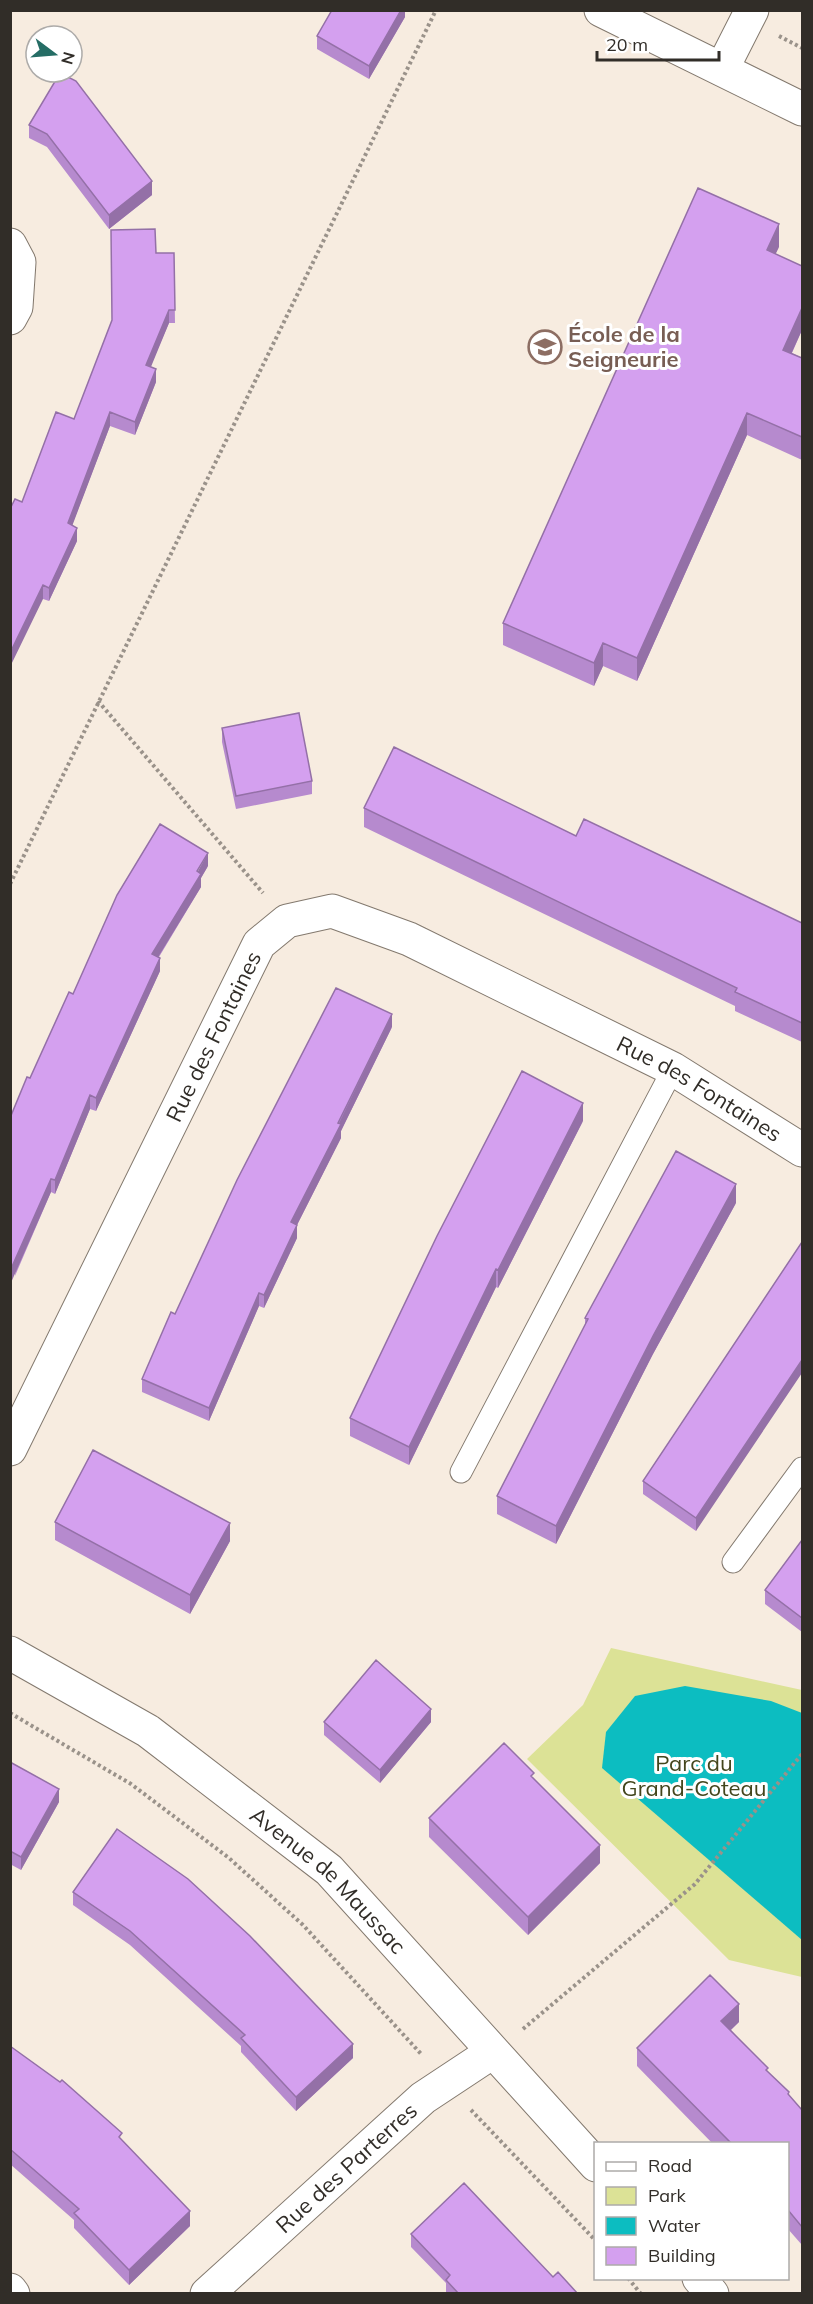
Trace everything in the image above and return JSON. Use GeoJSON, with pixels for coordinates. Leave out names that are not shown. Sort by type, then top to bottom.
{"type":"FeatureCollection","features":[{"type":"Feature","properties":{"kind":"street"},"geometry":{"type":"LineString","coordinates":[[601,10],[802,109]]}},
{"type":"Feature","properties":{"kind":"street"},"geometry":{"type":"LineString","coordinates":[[722,69],[752,10]]}},
{"type":"Feature","properties":{"kind":"street"},"geometry":{"type":"LineString","coordinates":[[10,245],[19,261],[16,307],[10,318]]}},
{"type":"Feature","properties":{"kind":"street","name":"Rue des Fontaines"},"geometry":{"type":"LineString","coordinates":[[10,1449],[259,944],[287,921],[332,911],[409,939],[673,1069],[802,1150]]}},
{"type":"Feature","properties":{"kind":"street","name":"Avenue de Maussac"},"geometry":{"type":"LineString","coordinates":[[10,1653],[148,1731],[328,1870],[491,2053],[594,2163]]}},
{"type":"Feature","properties":{"kind":"street","name":"Rue des Parterres"},"geometry":{"type":"LineString","coordinates":[[207,2294],[423,2098],[491,2053]]}},
{"type":"Feature","properties":{"kind":"street"},"geometry":{"type":"LineString","coordinates":[[701,2280],[712,2294]]}},
{"type":"Feature","properties":{"kind":"lane"},"geometry":{"type":"LineString","coordinates":[[461,1472],[673,1069]]}},
{"type":"Feature","properties":{"kind":"lane"},"geometry":{"type":"LineString","coordinates":[[733,1562],[802,1468]]}},
{"type":"Feature","properties":{"kind":"path"},"geometry":{"type":"LineString","coordinates":[[10,884],[436,10]]}},
{"type":"Feature","properties":{"kind":"path"},"geometry":{"type":"LineString","coordinates":[[774,34],[802,48]]}},
{"type":"Feature","properties":{"kind":"path"},"geometry":{"type":"LineString","coordinates":[[98,701],[287,921]]}},
{"type":"Feature","properties":{"kind":"path"},"geometry":{"type":"LineString","coordinates":[[10,1713],[130,1784],[229,1858],[303,1925],[422,2056]]}},
{"type":"Feature","properties":{"kind":"path"},"geometry":{"type":"LineString","coordinates":[[491,2053],[695,1884],[802,1754]]}},
{"type":"Feature","properties":{"kind":"path"},"geometry":{"type":"LineString","coordinates":[[470,2109],[594,2239]]}},
{"type":"Feature","properties":{"kind":"path"},"geometry":{"type":"LineString","coordinates":[[630,2280],[641,2294]]}},
{"type":"Feature","properties":{"kind":"green space","name":"Parc du Grand-Coteau"},"geometry":{"type":"Polygon","coordinates":[[[611,1648],[802,1690],[802,1977],[729,1960],[527,1759],[583,1705],[611,1648]]]}},
{"type":"Feature","properties":{"kind":"water"},"geometry":{"type":"Polygon","coordinates":[[[685,1686],[771,1701],[802,1713],[802,1940],[602,1768],[606,1732],[635,1696],[685,1686]]]}},
{"type":"Feature","properties":{"kind":"building"},"geometry":{"type":"Polygon","coordinates":[[[332,10],[401,10],[369,66],[317,36],[332,10]]]}},
{"type":"Feature","properties":{"kind":"building"},"geometry":{"type":"Polygon","coordinates":[[[53,84],[78,84],[152,181],[109,215],[47,134],[29,125],[53,84]]]}},
{"type":"Feature","properties":{"kind":"building"},"geometry":{"type":"Polygon","coordinates":[[[698,188],[779,224],[767,250],[802,266],[802,308],[783,350],[802,358],[802,437],[747,413],[637,658],[603,643],[594,663],[503,623],[698,188]]]}},
{"type":"Feature","properties":{"kind":"building"},"geometry":{"type":"Polygon","coordinates":[[[155,229],[156,253],[174,253],[175,310],[169,310],[146,365],[156,369],[135,422],[110,412],[68,523],[77,528],[49,588],[43,585],[10,653],[10,509],[15,499],[22,502],[56,412],[74,419],[112,320],[111,230],[155,229]]]}},
{"type":"Feature","properties":{"kind":"building"},"geometry":{"type":"Polygon","coordinates":[[[299,713],[312,781],[236,796],[222,728],[299,713]]]}},
{"type":"Feature","properties":{"kind":"building"},"geometry":{"type":"Polygon","coordinates":[[[394,747],[576,836],[584,819],[802,923],[802,1023],[735,992],[737,988],[364,808],[394,747]]]}},
{"type":"Feature","properties":{"kind":"building"},"geometry":{"type":"Polygon","coordinates":[[[160,824],[208,853],[197,871],[201,874],[152,954],[160,958],[96,1098],[90,1095],[55,1180],[51,1179],[10,1271],[10,1118],[27,1077],[30,1078],[69,992],[73,994],[117,895],[160,824]]]}},
{"type":"Feature","properties":{"kind":"building"},"geometry":{"type":"Polygon","coordinates":[[[336,988],[392,1014],[338,1123],[341,1124],[291,1222],[297,1225],[264,1295],[259,1293],[209,1408],[142,1379],[171,1312],[175,1314],[237,1180],[336,988]]]}},
{"type":"Feature","properties":{"kind":"building"},"geometry":{"type":"Polygon","coordinates":[[[522,1071],[583,1103],[498,1270],[496,1269],[409,1447],[350,1418],[437,1236],[522,1071]]]}},
{"type":"Feature","properties":{"kind":"building"},"geometry":{"type":"Polygon","coordinates":[[[676,1151],[736,1184],[653,1336],[556,1526],[497,1496],[588,1319],[585,1318],[676,1151]]]}},
{"type":"Feature","properties":{"kind":"building"},"geometry":{"type":"Polygon","coordinates":[[[802,1242],[802,1360],[696,1518],[643,1481],[802,1242]]]}},
{"type":"Feature","properties":{"kind":"building"},"geometry":{"type":"Polygon","coordinates":[[[93,1450],[230,1523],[190,1595],[55,1522],[93,1450]]]}},
{"type":"Feature","properties":{"kind":"building"},"geometry":{"type":"Polygon","coordinates":[[[802,1540],[802,1618],[765,1590],[802,1540]]]}},
{"type":"Feature","properties":{"kind":"building"},"geometry":{"type":"Polygon","coordinates":[[[376,1660],[431,1709],[380,1770],[324,1722],[376,1660]]]}},
{"type":"Feature","properties":{"kind":"building"},"geometry":{"type":"Polygon","coordinates":[[[504,1743],[534,1773],[531,1776],[600,1845],[528,1917],[429,1818],[504,1743]]]}},
{"type":"Feature","properties":{"kind":"building"},"geometry":{"type":"Polygon","coordinates":[[[10,1762],[59,1789],[21,1857],[10,1851],[10,1762]]]}},
{"type":"Feature","properties":{"kind":"building"},"geometry":{"type":"Polygon","coordinates":[[[117,1829],[188,1879],[250,1936],[353,2044],[296,2097],[241,2038],[245,2035],[130,1931],[73,1892],[117,1829]]]}},
{"type":"Feature","properties":{"kind":"building"},"geometry":{"type":"Polygon","coordinates":[[[710,1975],[739,2004],[721,2021],[768,2068],[766,2070],[789,2092],[788,2094],[802,2110],[802,2227],[789,2211],[789,2142],[730,2142],[637,2048],[710,1975]]]}},
{"type":"Feature","properties":{"kind":"building"},"geometry":{"type":"Polygon","coordinates":[[[10,2046],[60,2082],[62,2080],[122,2133],[119,2137],[190,2211],[129,2270],[74,2213],[79,2209],[10,2149],[10,2046]]]}},
{"type":"Feature","properties":{"kind":"building"},"geometry":{"type":"Polygon","coordinates":[[[464,2183],[553,2277],[558,2272],[578,2294],[459,2294],[446,2280],[450,2275],[411,2234],[464,2183]]]}},
{"type":"Feature","properties":{"kind":"place","name":"École de la Seigneurie"},"geometry":{"type":"Point","coordinates":[545,347]}}]}
